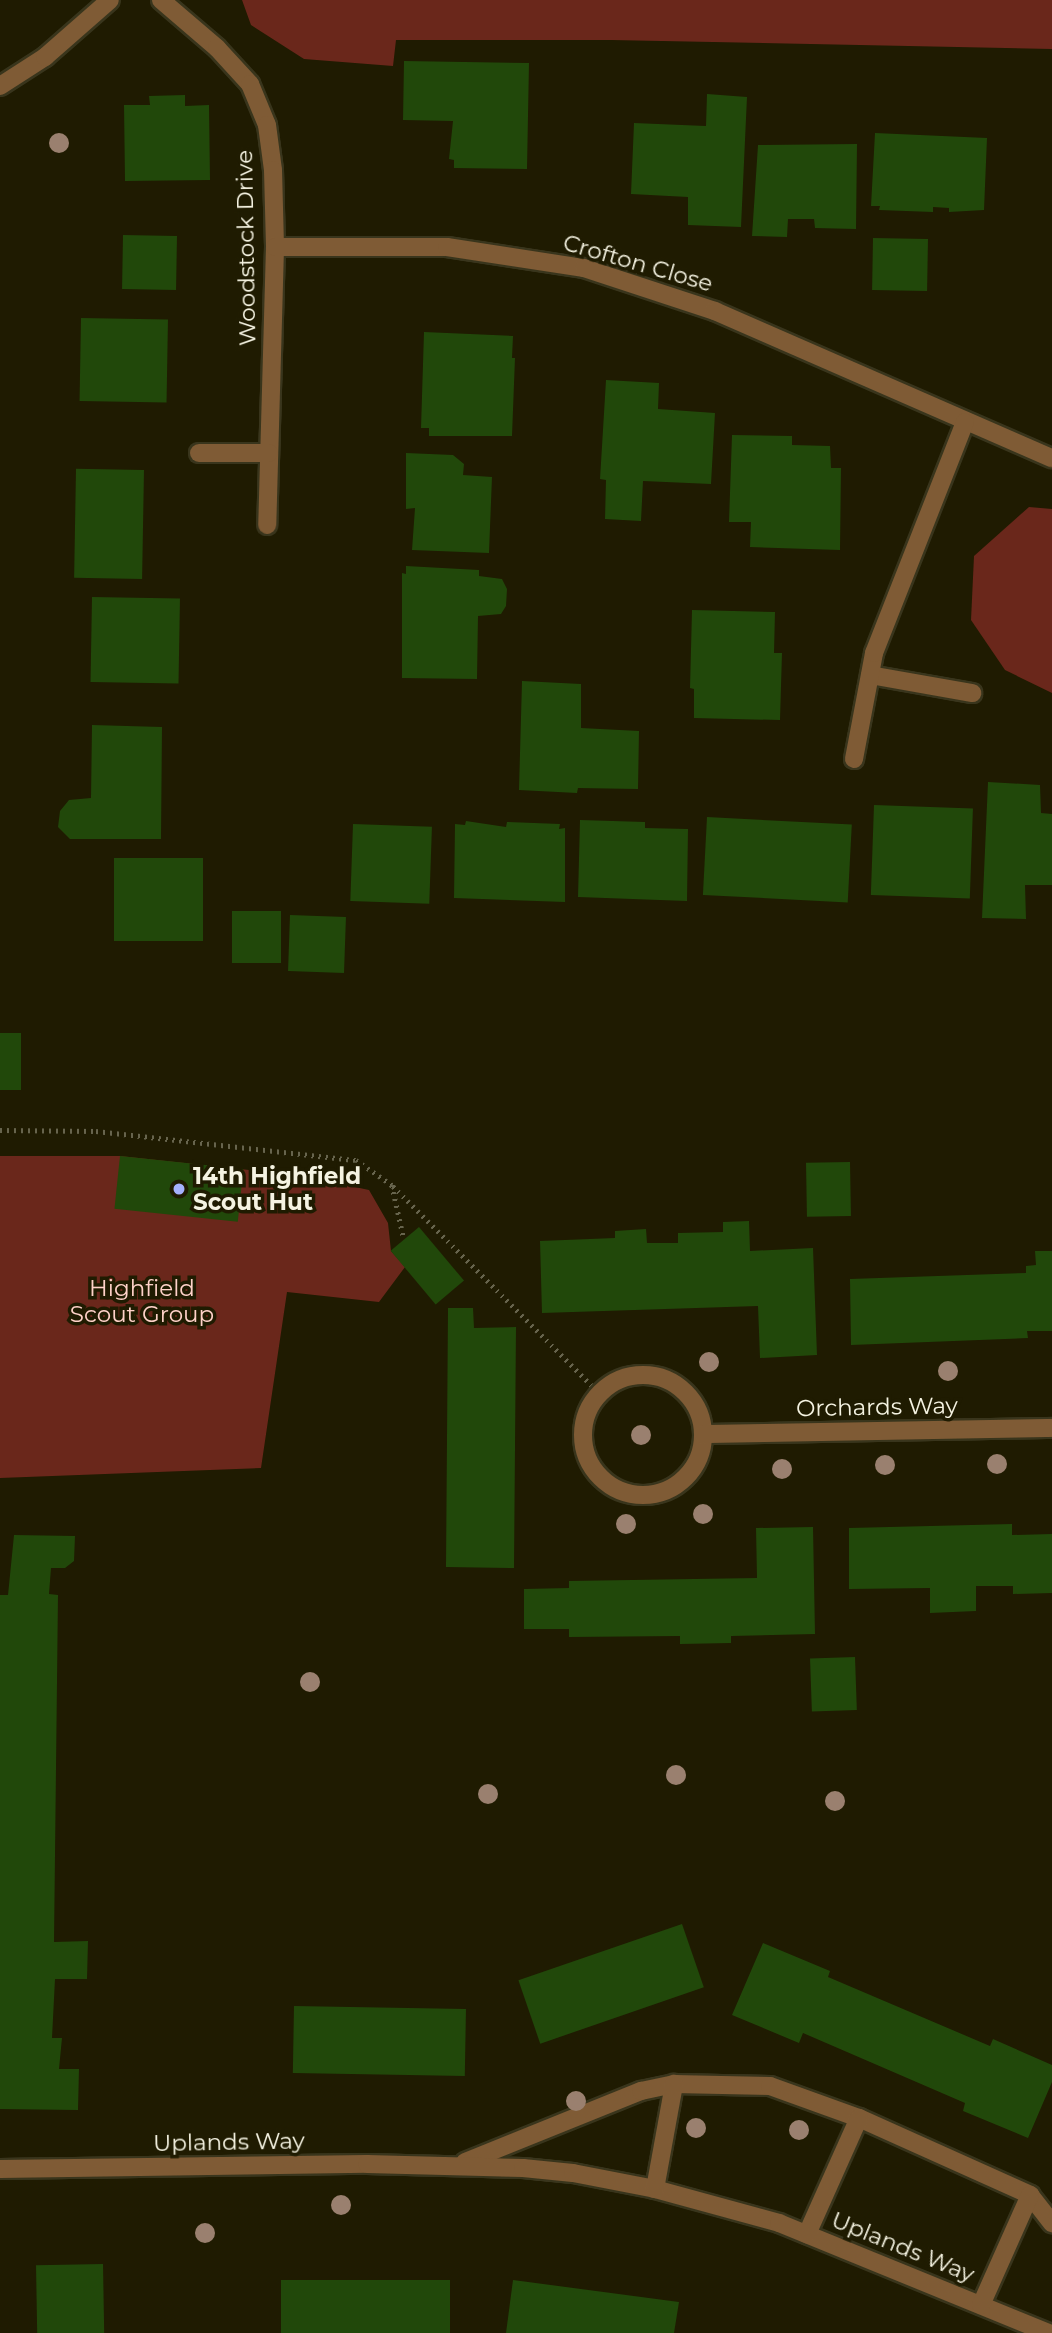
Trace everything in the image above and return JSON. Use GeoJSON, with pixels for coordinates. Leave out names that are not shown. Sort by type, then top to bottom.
{"type":"FeatureCollection","features":[{"type":"Feature","properties":{"kind":"street"},"geometry":{"type":"LineString","coordinates":[[0,86],[45,57],[110,0]]}},
{"type":"Feature","properties":{"kind":"street","name":"Woodstock Drive"},"geometry":{"type":"LineString","coordinates":[[161,0],[217,48],[250,84],[267,125],[273,170],[275,247],[267,524]]}},
{"type":"Feature","properties":{"kind":"street","name":"Crofton Close"},"geometry":{"type":"LineString","coordinates":[[275,247],[447,247],[584,268],[715,311],[1052,458]]}},
{"type":"Feature","properties":{"kind":"street"},"geometry":{"type":"LineString","coordinates":[[855,759],[874,653],[965,422]]}},
{"type":"Feature","properties":{"kind":"street"},"geometry":{"type":"LineString","coordinates":[[199,453],[269,453]]}},
{"type":"Feature","properties":{"kind":"street"},"geometry":{"type":"LineString","coordinates":[[870,675],[972,693]]}},
{"type":"Feature","properties":{"kind":"street"},"geometry":{"type":"LineString","coordinates":[[638,1375],[668,1380],[681,1388],[697,1409],[703,1434],[695,1465],[673,1487],[640,1495],[623,1492],[599,1476],[584,1450],[584,1423],[600,1394],[615,1382],[638,1375]]}},
{"type":"Feature","properties":{"kind":"street","name":"Orchards Way"},"geometry":{"type":"LineString","coordinates":[[703,1434],[1052,1428]]}},
{"type":"Feature","properties":{"kind":"street"},"geometry":{"type":"LineString","coordinates":[[655,2189],[674,2084]]}},
{"type":"Feature","properties":{"kind":"street","name":"Uplands Way"},"geometry":{"type":"LineString","coordinates":[[458,2165],[641,2091],[674,2084],[770,2086],[859,2118],[1030,2195],[1052,2223]]}},
{"type":"Feature","properties":{"kind":"street","name":"Uplands Way"},"geometry":{"type":"LineString","coordinates":[[807,2234],[859,2118]]}},
{"type":"Feature","properties":{"kind":"street","name":"Uplands Way"},"geometry":{"type":"LineString","coordinates":[[0,2169],[458,2165],[573,2173],[655,2189],[807,2234],[1049,2333]]}},
{"type":"Feature","properties":{"kind":"street","name":"Uplands Way"},"geometry":{"type":"LineString","coordinates":[[981,2305],[1030,2195]]}},
{"type":"Feature","properties":{"kind":"path"},"geometry":{"type":"LineString","coordinates":[[0,1130],[96,1130],[356,1160],[392,1185],[600,1394]]}},
{"type":"Feature","properties":{"kind":"path"},"geometry":{"type":"LineString","coordinates":[[392,1185],[404,1239]]}},
{"type":"Feature","properties":{"kind":"green space"},"geometry":{"type":"Polygon","coordinates":[[[242,0],[1052,0],[1052,49],[611,40],[396,40],[393,66],[304,59],[251,25],[242,0]]]}},
{"type":"Feature","properties":{"kind":"green space"},"geometry":{"type":"Polygon","coordinates":[[[1029,507],[1052,509],[1052,693],[1005,670],[971,620],[974,556],[1029,507]]]}},
{"type":"Feature","properties":{"kind":"green space","name":"Highfield Scout Group"},"geometry":{"type":"Polygon","coordinates":[[[0,1156],[120,1156],[303,1176],[369,1190],[388,1223],[391,1251],[405,1267],[379,1302],[287,1292],[261,1468],[0,1478],[0,1156]]]}},
{"type":"Feature","properties":{"kind":"building"},"geometry":{"type":"Polygon","coordinates":[[[404,61],[529,63],[527,169],[454,168],[454,160],[449,159],[453,121],[403,120],[404,61]]]}},
{"type":"Feature","properties":{"kind":"building"},"geometry":{"type":"Polygon","coordinates":[[[707,94],[747,97],[741,227],[688,225],[688,197],[631,194],[634,123],[706,126],[707,94]]]}},
{"type":"Feature","properties":{"kind":"building"},"geometry":{"type":"Polygon","coordinates":[[[185,95],[185,106],[209,105],[210,180],[125,181],[124,105],[150,105],[149,96],[185,95]]]}},
{"type":"Feature","properties":{"kind":"building"},"geometry":{"type":"Polygon","coordinates":[[[875,133],[987,138],[984,210],[949,212],[949,208],[933,207],[933,212],[879,210],[880,206],[871,206],[875,133]]]}},
{"type":"Feature","properties":{"kind":"building"},"geometry":{"type":"Polygon","coordinates":[[[857,144],[856,229],[815,228],[814,219],[788,219],[787,237],[752,236],[758,145],[857,144]]]}},
{"type":"Feature","properties":{"kind":"building"},"geometry":{"type":"Polygon","coordinates":[[[123,235],[177,236],[176,290],[122,289],[123,235]]]}},
{"type":"Feature","properties":{"kind":"building"},"geometry":{"type":"Polygon","coordinates":[[[873,238],[928,239],[927,291],[872,290],[873,238]]]}},
{"type":"Feature","properties":{"kind":"building"},"geometry":{"type":"Polygon","coordinates":[[[81,318],[168,320],[167,403],[80,401],[81,318]]]}},
{"type":"Feature","properties":{"kind":"building"},"geometry":{"type":"Polygon","coordinates":[[[424,332],[513,336],[512,358],[515,358],[512,436],[429,436],[429,428],[421,428],[424,332]]]}},
{"type":"Feature","properties":{"kind":"building"},"geometry":{"type":"Polygon","coordinates":[[[606,380],[659,383],[658,409],[715,413],[711,484],[643,481],[641,521],[605,519],[606,480],[600,479],[606,380]]]}},
{"type":"Feature","properties":{"kind":"building"},"geometry":{"type":"Polygon","coordinates":[[[732,435],[792,436],[792,445],[830,446],[831,468],[841,468],[840,550],[750,547],[751,522],[729,522],[732,435]]]}},
{"type":"Feature","properties":{"kind":"building"},"geometry":{"type":"Polygon","coordinates":[[[406,453],[453,455],[464,464],[463,475],[492,477],[489,553],[412,550],[415,508],[406,509],[406,453]]]}},
{"type":"Feature","properties":{"kind":"building"},"geometry":{"type":"Polygon","coordinates":[[[76,469],[144,470],[142,579],[74,578],[76,469]]]}},
{"type":"Feature","properties":{"kind":"building"},"geometry":{"type":"Polygon","coordinates":[[[406,566],[479,570],[479,576],[502,579],[507,589],[506,606],[501,614],[478,616],[477,679],[402,678],[402,573],[406,574],[406,566]]]}},
{"type":"Feature","properties":{"kind":"building"},"geometry":{"type":"Polygon","coordinates":[[[92,597],[180,599],[179,684],[91,682],[92,597]]]}},
{"type":"Feature","properties":{"kind":"building"},"geometry":{"type":"Polygon","coordinates":[[[692,610],[775,612],[774,653],[782,653],[780,720],[694,718],[694,689],[690,688],[692,610]]]}},
{"type":"Feature","properties":{"kind":"building"},"geometry":{"type":"Polygon","coordinates":[[[522,681],[581,684],[581,728],[639,731],[638,789],[578,788],[577,793],[519,790],[522,681]]]}},
{"type":"Feature","properties":{"kind":"building"},"geometry":{"type":"Polygon","coordinates":[[[92,725],[162,727],[161,839],[70,839],[58,827],[60,811],[69,800],[91,798],[92,725]]]}},
{"type":"Feature","properties":{"kind":"building"},"geometry":{"type":"Polygon","coordinates":[[[988,782],[1040,785],[1041,813],[1052,814],[1052,885],[1025,885],[1026,919],[982,918],[988,782]]]}},
{"type":"Feature","properties":{"kind":"building"},"geometry":{"type":"Polygon","coordinates":[[[874,805],[973,808],[970,898],[871,895],[874,805]]]}},
{"type":"Feature","properties":{"kind":"building"},"geometry":{"type":"Polygon","coordinates":[[[707,817],[852,825],[848,902],[703,895],[707,817]]]}},
{"type":"Feature","properties":{"kind":"building"},"geometry":{"type":"Polygon","coordinates":[[[580,820],[645,822],[645,828],[688,829],[687,901],[578,897],[580,820]]]}},
{"type":"Feature","properties":{"kind":"building"},"geometry":{"type":"Polygon","coordinates":[[[466,821],[506,827],[507,822],[560,824],[559,829],[565,828],[565,902],[454,898],[455,824],[465,825],[466,821]]]}},
{"type":"Feature","properties":{"kind":"building"},"geometry":{"type":"Polygon","coordinates":[[[353,824],[432,827],[429,904],[350,901],[353,824]]]}},
{"type":"Feature","properties":{"kind":"building"},"geometry":{"type":"Polygon","coordinates":[[[114,858],[203,858],[203,941],[114,941],[114,858]]]}},
{"type":"Feature","properties":{"kind":"building"},"geometry":{"type":"Polygon","coordinates":[[[232,911],[281,911],[281,963],[232,963],[232,911]]]}},
{"type":"Feature","properties":{"kind":"building"},"geometry":{"type":"Polygon","coordinates":[[[290,915],[346,917],[344,973],[288,971],[290,915]]]}},
{"type":"Feature","properties":{"kind":"building"},"geometry":{"type":"Polygon","coordinates":[[[0,1033],[21,1033],[21,1090],[0,1090],[0,1033]]]}},
{"type":"Feature","properties":{"kind":"building","name":"14th Highfield Scout Hut"},"geometry":{"type":"Polygon","coordinates":[[[120,1156],[243,1169],[238,1222],[114,1209],[120,1156]]]}},
{"type":"Feature","properties":{"kind":"building"},"geometry":{"type":"Polygon","coordinates":[[[850,1162],[851,1216],[807,1217],[806,1163],[850,1162]]]}},
{"type":"Feature","properties":{"kind":"building"},"geometry":{"type":"Polygon","coordinates":[[[749,1221],[750,1251],[813,1248],[817,1355],[760,1358],[758,1306],[542,1313],[540,1241],[615,1238],[615,1231],[646,1229],[647,1243],[678,1243],[678,1233],[723,1232],[723,1222],[749,1221]]]}},
{"type":"Feature","properties":{"kind":"building"},"geometry":{"type":"Polygon","coordinates":[[[419,1227],[464,1281],[436,1304],[391,1251],[419,1227]]]}},
{"type":"Feature","properties":{"kind":"building"},"geometry":{"type":"Polygon","coordinates":[[[1035,1251],[1052,1251],[1052,1331],[1027,1331],[1028,1338],[851,1345],[850,1279],[1026,1273],[1026,1266],[1036,1265],[1035,1251]]]}},
{"type":"Feature","properties":{"kind":"building"},"geometry":{"type":"Polygon","coordinates":[[[448,1308],[473,1308],[474,1328],[516,1327],[514,1568],[446,1567],[448,1308]]]}},
{"type":"Feature","properties":{"kind":"building"},"geometry":{"type":"Polygon","coordinates":[[[1012,1524],[1012,1535],[1052,1534],[1052,1593],[1013,1594],[1013,1586],[976,1586],[976,1611],[930,1613],[930,1588],[849,1589],[849,1528],[1012,1524]]]}},
{"type":"Feature","properties":{"kind":"building"},"geometry":{"type":"Polygon","coordinates":[[[813,1527],[815,1634],[731,1636],[731,1643],[680,1644],[680,1636],[569,1637],[569,1629],[524,1629],[524,1589],[569,1588],[569,1581],[757,1578],[756,1528],[813,1527]]]}},
{"type":"Feature","properties":{"kind":"building"},"geometry":{"type":"Polygon","coordinates":[[[14,1535],[75,1536],[74,1561],[65,1568],[51,1568],[49,1594],[58,1595],[54,1942],[88,1941],[87,1979],[55,1979],[52,2038],[62,2038],[59,2069],[79,2069],[78,2110],[0,2109],[0,1595],[8,1595],[14,1535]]]}},
{"type":"Feature","properties":{"kind":"building"},"geometry":{"type":"Polygon","coordinates":[[[855,1657],[857,1710],[812,1712],[810,1659],[855,1657]]]}},
{"type":"Feature","properties":{"kind":"building"},"geometry":{"type":"Polygon","coordinates":[[[682,1924],[704,1987],[540,2044],[518,1980],[682,1924]]]}},
{"type":"Feature","properties":{"kind":"building"},"geometry":{"type":"Polygon","coordinates":[[[763,1943],[830,1971],[828,1977],[990,2046],[993,2039],[1052,2065],[1052,2082],[1028,2138],[963,2111],[965,2103],[803,2033],[799,2043],[732,2015],[763,1943]]]}},
{"type":"Feature","properties":{"kind":"building"},"geometry":{"type":"Polygon","coordinates":[[[294,2006],[466,2009],[465,2076],[293,2073],[294,2006]]]}},
{"type":"Feature","properties":{"kind":"building"},"geometry":{"type":"Polygon","coordinates":[[[103,2264],[104,2333],[37,2333],[36,2265],[103,2264]]]}},
{"type":"Feature","properties":{"kind":"building"},"geometry":{"type":"Polygon","coordinates":[[[281,2280],[450,2280],[450,2333],[281,2333],[281,2280]]]}},
{"type":"Feature","properties":{"kind":"building"},"geometry":{"type":"Polygon","coordinates":[[[513,2280],[679,2302],[674,2333],[506,2333],[513,2280]]]}},
{"type":"Feature","properties":{"kind":"place","name":"14th Highfield Scout Hut"},"geometry":{"type":"Point","coordinates":[179,1189]}}]}
